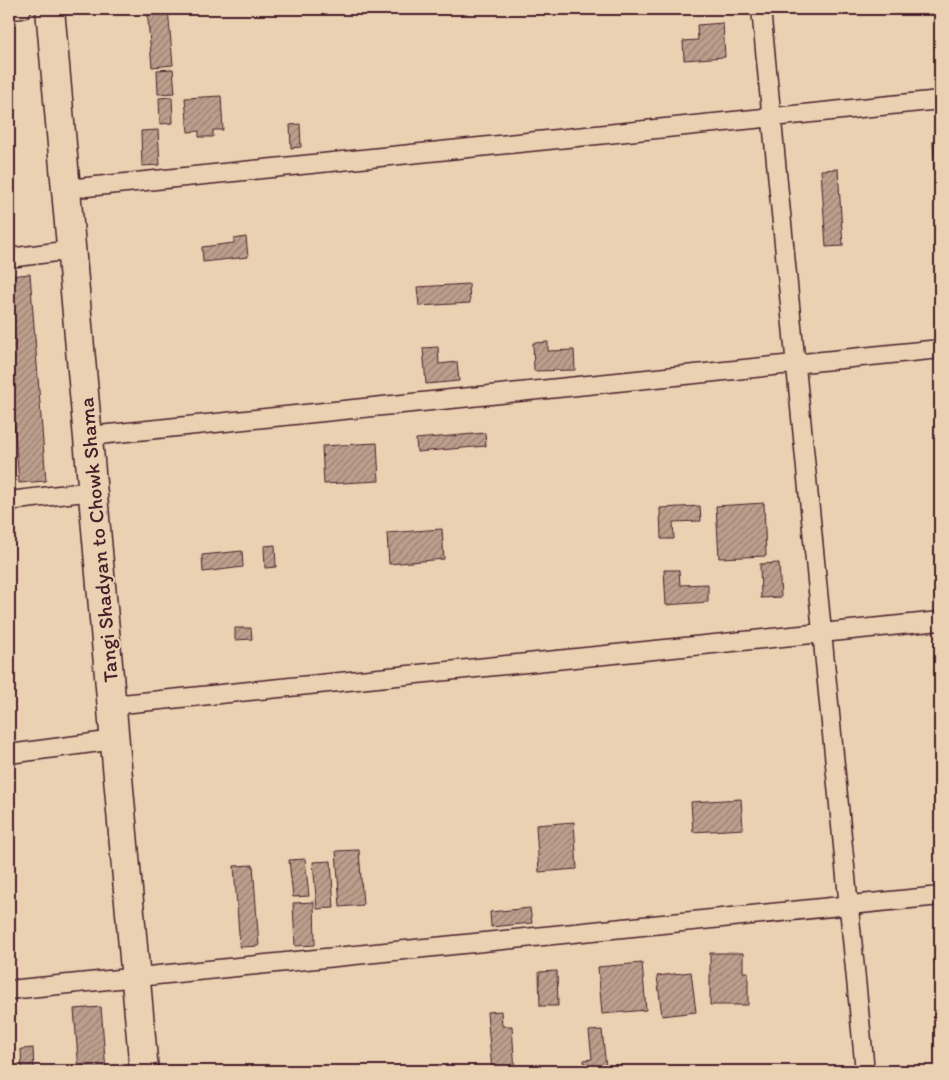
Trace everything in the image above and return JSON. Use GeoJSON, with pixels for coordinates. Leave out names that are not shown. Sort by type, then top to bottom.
{"type":"FeatureCollection","features":[{"type":"Feature","properties":{"kind":"main road","name":"Tangi Shadyan to Chowk Shama"},"geometry":{"type":"LineString","coordinates":[[50,9],[144,1071]]}},
{"type":"Feature","properties":{"kind":"street"},"geometry":{"type":"LineString","coordinates":[[9,10],[22,9]]}},
{"type":"Feature","properties":{"kind":"street"},"geometry":{"type":"LineString","coordinates":[[760,9],[865,1071]]}},
{"type":"Feature","properties":{"kind":"street"},"geometry":{"type":"LineString","coordinates":[[67,189],[940,100]]}},
{"type":"Feature","properties":{"kind":"street"},"geometry":{"type":"LineString","coordinates":[[9,258],[72,250]]}},
{"type":"Feature","properties":{"kind":"street"},"geometry":{"type":"LineString","coordinates":[[89,436],[940,349]]}},
{"type":"Feature","properties":{"kind":"street"},"geometry":{"type":"LineString","coordinates":[[9,501],[93,491]]}},
{"type":"Feature","properties":{"kind":"street"},"geometry":{"type":"LineString","coordinates":[[112,705],[940,620]]}},
{"type":"Feature","properties":{"kind":"street"},"geometry":{"type":"LineString","coordinates":[[9,754],[115,740]]}},
{"type":"Feature","properties":{"kind":"street"},"geometry":{"type":"LineString","coordinates":[[9,990],[940,896]]}},
{"type":"Feature","properties":{"kind":"building"},"geometry":{"type":"Polygon","coordinates":[[[147,9],[168,9],[173,65],[152,67],[147,9]]]}},
{"type":"Feature","properties":{"kind":"building"},"geometry":{"type":"Polygon","coordinates":[[[723,23],[725,57],[684,60],[683,41],[698,40],[697,25],[723,23]]]}},
{"type":"Feature","properties":{"kind":"building"},"geometry":{"type":"Polygon","coordinates":[[[173,69],[175,93],[158,94],[157,70],[173,69]]]}},
{"type":"Feature","properties":{"kind":"building"},"geometry":{"type":"Polygon","coordinates":[[[221,96],[223,130],[213,130],[213,137],[199,137],[199,131],[188,132],[185,98],[221,96]]]}},
{"type":"Feature","properties":{"kind":"building"},"geometry":{"type":"Polygon","coordinates":[[[172,97],[173,123],[160,124],[159,98],[172,97]]]}},
{"type":"Feature","properties":{"kind":"building"},"geometry":{"type":"Polygon","coordinates":[[[300,124],[301,147],[291,148],[290,125],[300,124]]]}},
{"type":"Feature","properties":{"kind":"building"},"geometry":{"type":"Polygon","coordinates":[[[158,130],[160,165],[142,166],[141,131],[158,130]]]}},
{"type":"Feature","properties":{"kind":"building"},"geometry":{"type":"Polygon","coordinates":[[[933,141],[940,141],[940,170],[934,170],[933,141]]]}},
{"type":"Feature","properties":{"kind":"building"},"geometry":{"type":"Polygon","coordinates":[[[838,169],[843,246],[826,247],[821,170],[838,169]]]}},
{"type":"Feature","properties":{"kind":"building"},"geometry":{"type":"Polygon","coordinates":[[[940,182],[940,235],[936,183],[940,182]]]}},
{"type":"Feature","properties":{"kind":"building"},"geometry":{"type":"Polygon","coordinates":[[[246,237],[248,257],[203,262],[202,247],[234,243],[234,239],[246,237]]]}},
{"type":"Feature","properties":{"kind":"building"},"geometry":{"type":"Polygon","coordinates":[[[30,274],[46,481],[19,483],[9,359],[9,276],[30,274]]]}},
{"type":"Feature","properties":{"kind":"building"},"geometry":{"type":"Polygon","coordinates":[[[469,284],[470,303],[419,306],[417,287],[469,284]]]}},
{"type":"Feature","properties":{"kind":"building"},"geometry":{"type":"Polygon","coordinates":[[[548,342],[548,351],[574,350],[575,370],[534,371],[533,343],[548,342]]]}},
{"type":"Feature","properties":{"kind":"building"},"geometry":{"type":"Polygon","coordinates":[[[438,347],[439,364],[457,362],[459,381],[426,384],[423,348],[438,347]]]}},
{"type":"Feature","properties":{"kind":"building"},"geometry":{"type":"Polygon","coordinates":[[[485,433],[486,446],[417,452],[416,439],[485,433]]]}},
{"type":"Feature","properties":{"kind":"building"},"geometry":{"type":"Polygon","coordinates":[[[377,443],[379,481],[324,484],[322,446],[377,443]]]}},
{"type":"Feature","properties":{"kind":"building"},"geometry":{"type":"Polygon","coordinates":[[[764,503],[766,556],[719,558],[716,506],[764,503]]]}},
{"type":"Feature","properties":{"kind":"building"},"geometry":{"type":"Polygon","coordinates":[[[700,506],[701,521],[673,522],[674,539],[661,539],[660,508],[700,506]]]}},
{"type":"Feature","properties":{"kind":"building"},"geometry":{"type":"Polygon","coordinates":[[[442,529],[444,559],[389,564],[387,533],[442,529]]]}},
{"type":"Feature","properties":{"kind":"building"},"geometry":{"type":"Polygon","coordinates":[[[275,545],[276,567],[265,568],[264,546],[275,545]]]}},
{"type":"Feature","properties":{"kind":"building"},"geometry":{"type":"Polygon","coordinates":[[[242,551],[243,567],[203,572],[202,555],[242,551]]]}},
{"type":"Feature","properties":{"kind":"building"},"geometry":{"type":"Polygon","coordinates":[[[779,563],[781,597],[761,598],[760,564],[779,563]]]}},
{"type":"Feature","properties":{"kind":"building"},"geometry":{"type":"Polygon","coordinates":[[[664,570],[679,570],[680,585],[708,584],[708,602],[666,605],[664,570]]]}},
{"type":"Feature","properties":{"kind":"building"},"geometry":{"type":"Polygon","coordinates":[[[235,628],[251,628],[252,639],[235,640],[235,628]]]}},
{"type":"Feature","properties":{"kind":"building"},"geometry":{"type":"Polygon","coordinates":[[[741,799],[743,829],[693,832],[691,802],[741,799]]]}},
{"type":"Feature","properties":{"kind":"building"},"geometry":{"type":"Polygon","coordinates":[[[574,822],[577,869],[539,872],[536,825],[574,822]]]}},
{"type":"Feature","properties":{"kind":"building"},"geometry":{"type":"Polygon","coordinates":[[[359,850],[363,905],[340,907],[336,851],[359,850]]]}},
{"type":"Feature","properties":{"kind":"building"},"geometry":{"type":"Polygon","coordinates":[[[305,859],[309,896],[293,897],[289,860],[305,859]]]}},
{"type":"Feature","properties":{"kind":"building"},"geometry":{"type":"Polygon","coordinates":[[[331,861],[334,908],[317,909],[313,862],[331,861]]]}},
{"type":"Feature","properties":{"kind":"building"},"geometry":{"type":"Polygon","coordinates":[[[253,865],[259,946],[240,947],[234,866],[253,865]]]}},
{"type":"Feature","properties":{"kind":"building"},"geometry":{"type":"Polygon","coordinates":[[[314,902],[315,945],[295,946],[293,903],[314,902]]]}},
{"type":"Feature","properties":{"kind":"building"},"geometry":{"type":"Polygon","coordinates":[[[530,908],[532,923],[491,927],[490,912],[530,908]]]}},
{"type":"Feature","properties":{"kind":"building"},"geometry":{"type":"Polygon","coordinates":[[[710,953],[743,953],[743,972],[748,972],[748,1005],[710,1005],[710,953]]]}},
{"type":"Feature","properties":{"kind":"building"},"geometry":{"type":"Polygon","coordinates":[[[642,963],[646,1010],[602,1014],[598,967],[642,963]]]}},
{"type":"Feature","properties":{"kind":"building"},"geometry":{"type":"Polygon","coordinates":[[[557,971],[558,1006],[540,1006],[539,972],[557,971]]]}},
{"type":"Feature","properties":{"kind":"building"},"geometry":{"type":"Polygon","coordinates":[[[691,972],[696,1012],[662,1016],[657,976],[691,972]]]}},
{"type":"Feature","properties":{"kind":"building"},"geometry":{"type":"Polygon","coordinates":[[[101,1007],[106,1071],[79,1071],[74,1009],[101,1007]]]}},
{"type":"Feature","properties":{"kind":"building"},"geometry":{"type":"Polygon","coordinates":[[[501,1011],[502,1026],[512,1026],[515,1071],[492,1071],[487,1012],[501,1011]]]}},
{"type":"Feature","properties":{"kind":"building"},"geometry":{"type":"Polygon","coordinates":[[[602,1030],[606,1067],[585,1069],[584,1060],[592,1059],[589,1031],[602,1030]]]}},
{"type":"Feature","properties":{"kind":"building"},"geometry":{"type":"Polygon","coordinates":[[[33,1048],[34,1071],[22,1071],[21,1049],[33,1048]]]}}]}
